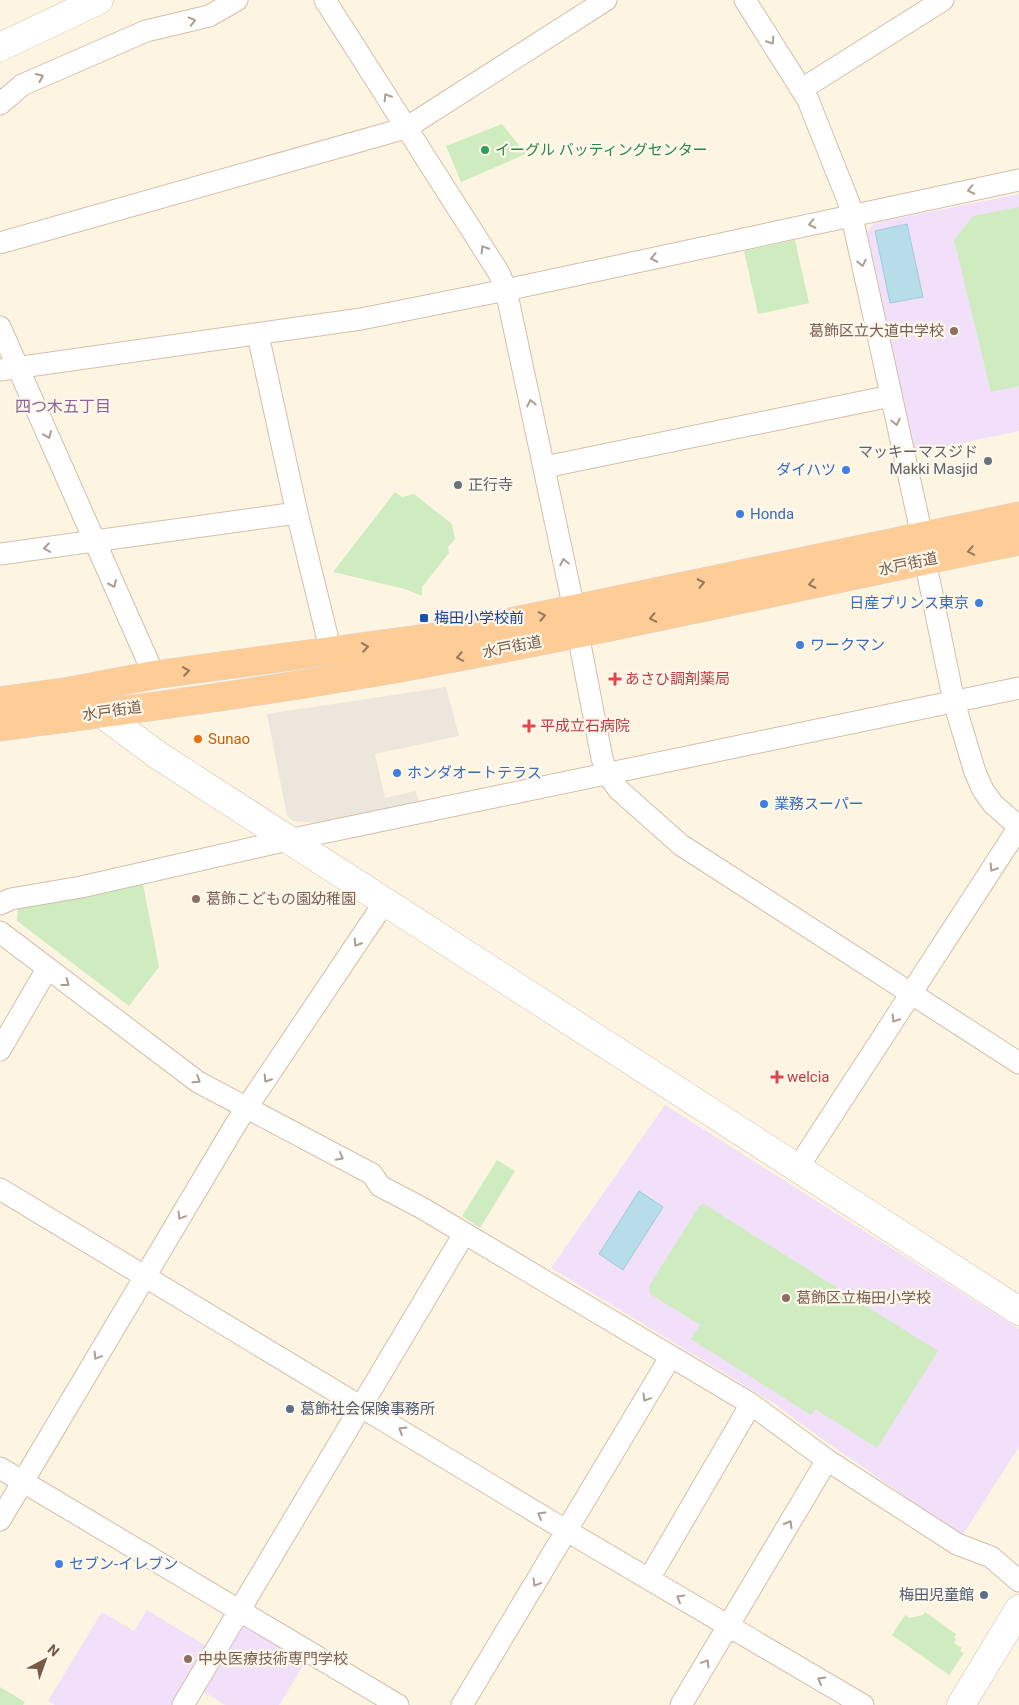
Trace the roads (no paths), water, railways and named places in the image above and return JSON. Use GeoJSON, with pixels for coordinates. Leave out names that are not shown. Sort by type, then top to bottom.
{"type":"FeatureCollection","features":[{"type":"Feature","properties":{"kind":"highway","name":"水戸街道"},"geometry":{"type":"LineString","coordinates":[[0,727],[336,679],[441,660],[576,622],[924,548],[1019,516]]}},
{"type":"Feature","properties":{"kind":"highway","name":"水戸街道"},"geometry":{"type":"LineString","coordinates":[[924,548],[1019,541]]}},
{"type":"Feature","properties":{"kind":"highway","name":"水戸街道"},"geometry":{"type":"LineString","coordinates":[[0,701],[70,691],[154,675],[441,636],[576,622]]}},
{"type":"Feature","properties":{"kind":"highway"},"geometry":{"type":"LineString","coordinates":[[134,708],[154,675]]}},
{"type":"Feature","properties":{"kind":"highway"},"geometry":{"type":"LineString","coordinates":[[70,691],[101,713],[127,681]]}},
{"type":"Feature","properties":{"kind":"street"},"geometry":{"type":"LineString","coordinates":[[0,47],[99,0]]}},
{"type":"Feature","properties":{"kind":"street"},"geometry":{"type":"LineString","coordinates":[[0,104],[22,85],[137,34],[209,16],[237,0]]}},
{"type":"Feature","properties":{"kind":"street"},"geometry":{"type":"LineString","coordinates":[[325,0],[499,273],[506,290],[545,468],[602,758],[607,774],[620,790],[682,845],[1019,1063]]}},
{"type":"Feature","properties":{"kind":"street"},"geometry":{"type":"LineString","coordinates":[[0,243],[406,128],[606,0]]}},
{"type":"Feature","properties":{"kind":"street"},"geometry":{"type":"LineString","coordinates":[[745,0],[802,89],[846,195],[924,548],[954,702],[975,772],[983,790],[992,804],[1019,827],[797,1169]]}},
{"type":"Feature","properties":{"kind":"street"},"geometry":{"type":"LineString","coordinates":[[802,89],[943,0]]}},
{"type":"Feature","properties":{"kind":"street"},"geometry":{"type":"LineString","coordinates":[[9,368],[258,335],[361,319],[506,290],[1019,180]]}},
{"type":"Feature","properties":{"kind":"street"},"geometry":{"type":"LineString","coordinates":[[0,327],[9,368],[93,541],[154,675]]}},
{"type":"Feature","properties":{"kind":"street"},"geometry":{"type":"LineString","coordinates":[[258,335],[297,513],[331,652]]}},
{"type":"Feature","properties":{"kind":"street"},"geometry":{"type":"LineString","coordinates":[[545,468],[890,396]]}},
{"type":"Feature","properties":{"kind":"street"},"geometry":{"type":"LineString","coordinates":[[0,554],[297,513]]}},
{"type":"Feature","properties":{"kind":"street"},"geometry":{"type":"LineString","coordinates":[[0,904],[12,899],[81,887],[288,840],[1019,688]]}},
{"type":"Feature","properties":{"kind":"street"},"geometry":{"type":"LineString","coordinates":[[101,713],[159,756],[384,903],[1019,1311]]}},
{"type":"Feature","properties":{"kind":"street"},"geometry":{"type":"LineString","coordinates":[[0,1520],[145,1275],[247,1108],[384,903]]}},
{"type":"Feature","properties":{"kind":"street"},"geometry":{"type":"LineString","coordinates":[[0,932],[198,1082],[372,1174],[380,1186],[422,1208],[751,1404],[827,1460],[957,1544],[991,1557],[1019,1581]]}},
{"type":"Feature","properties":{"kind":"street"},"geometry":{"type":"LineString","coordinates":[[0,1050],[47,969]]}},
{"type":"Feature","properties":{"kind":"street"},"geometry":{"type":"LineString","coordinates":[[0,1189],[648,1579],[862,1705]]}},
{"type":"Feature","properties":{"kind":"street"},"geometry":{"type":"LineString","coordinates":[[183,1705],[464,1234]]}},
{"type":"Feature","properties":{"kind":"street"},"geometry":{"type":"LineString","coordinates":[[462,1705],[568,1531],[671,1356]]}},
{"type":"Feature","properties":{"kind":"street"},"geometry":{"type":"LineString","coordinates":[[648,1579],[751,1404]]}},
{"type":"Feature","properties":{"kind":"street"},"geometry":{"type":"LineString","coordinates":[[681,1705],[827,1460]]}},
{"type":"Feature","properties":{"kind":"street"},"geometry":{"type":"LineString","coordinates":[[0,1468],[398,1705]]}},
{"type":"Feature","properties":{"kind":"street"},"geometry":{"type":"LineString","coordinates":[[961,1705],[1019,1609]]}},
{"type":"Feature","properties":{"kind":"water"},"geometry":{"type":"Polygon","coordinates":[[[907,224],[923,297],[890,303],[875,231],[907,224]]]}},
{"type":"Feature","properties":{"kind":"water"},"geometry":{"type":"Polygon","coordinates":[[[639,1191],[663,1207],[623,1270],[599,1254],[639,1191]]]}},
{"type":"Feature","properties":{"kind":"place","name":"イーグル バッティングセンター"},"geometry":{"type":"Point","coordinates":[485,150]}},
{"type":"Feature","properties":{"kind":"place","name":"葛飾区立大道中学校"},"geometry":{"type":"Point","coordinates":[954,331]}},
{"type":"Feature","properties":{"kind":"place","name":"マッキーマスジド Makki Masjid"},"geometry":{"type":"Point","coordinates":[988,461]}},
{"type":"Feature","properties":{"kind":"place","name":"ダイハツ"},"geometry":{"type":"Point","coordinates":[846,470]}},
{"type":"Feature","properties":{"kind":"place","name":"正行寺"},"geometry":{"type":"Point","coordinates":[458,485]}},
{"type":"Feature","properties":{"kind":"place","name":"Honda"},"geometry":{"type":"Point","coordinates":[740,514]}},
{"type":"Feature","properties":{"kind":"place","name":"日産プリンス東京"},"geometry":{"type":"Point","coordinates":[979,603]}},
{"type":"Feature","properties":{"kind":"place","name":"梅田小学校前"},"geometry":{"type":"Point","coordinates":[424,618]}},
{"type":"Feature","properties":{"kind":"place","name":"ワークマン"},"geometry":{"type":"Point","coordinates":[800,645]}},
{"type":"Feature","properties":{"kind":"place","name":"あさひ調剤薬局"},"geometry":{"type":"Point","coordinates":[615,679]}},
{"type":"Feature","properties":{"kind":"place","name":"平成立石病院"},"geometry":{"type":"Point","coordinates":[529,726]}},
{"type":"Feature","properties":{"kind":"place","name":"Sunao"},"geometry":{"type":"Point","coordinates":[198,739]}},
{"type":"Feature","properties":{"kind":"place","name":"ホンダオートテラス"},"geometry":{"type":"Point","coordinates":[397,773]}},
{"type":"Feature","properties":{"kind":"place","name":"業務スーパー"},"geometry":{"type":"Point","coordinates":[764,804]}},
{"type":"Feature","properties":{"kind":"place","name":"葛飾こどもの園幼稚園"},"geometry":{"type":"Point","coordinates":[196,899]}},
{"type":"Feature","properties":{"kind":"place","name":"welcia"},"geometry":{"type":"Point","coordinates":[777,1077]}},
{"type":"Feature","properties":{"kind":"place","name":"葛飾区立梅田小学校"},"geometry":{"type":"Point","coordinates":[786,1298]}},
{"type":"Feature","properties":{"kind":"place","name":"葛飾社会保険事務所"},"geometry":{"type":"Point","coordinates":[290,1409]}},
{"type":"Feature","properties":{"kind":"place","name":"セブン-イレブン"},"geometry":{"type":"Point","coordinates":[59,1564]}},
{"type":"Feature","properties":{"kind":"place","name":"梅田児童館"},"geometry":{"type":"Point","coordinates":[984,1595]}},
{"type":"Feature","properties":{"kind":"place","name":"中央医療技術専門学校"},"geometry":{"type":"Point","coordinates":[188,1659]}},
{"type":"Feature","properties":{"kind":"district","name":"四つ木五丁目"},"geometry":{"type":"Point","coordinates":[63,406]}}]}
